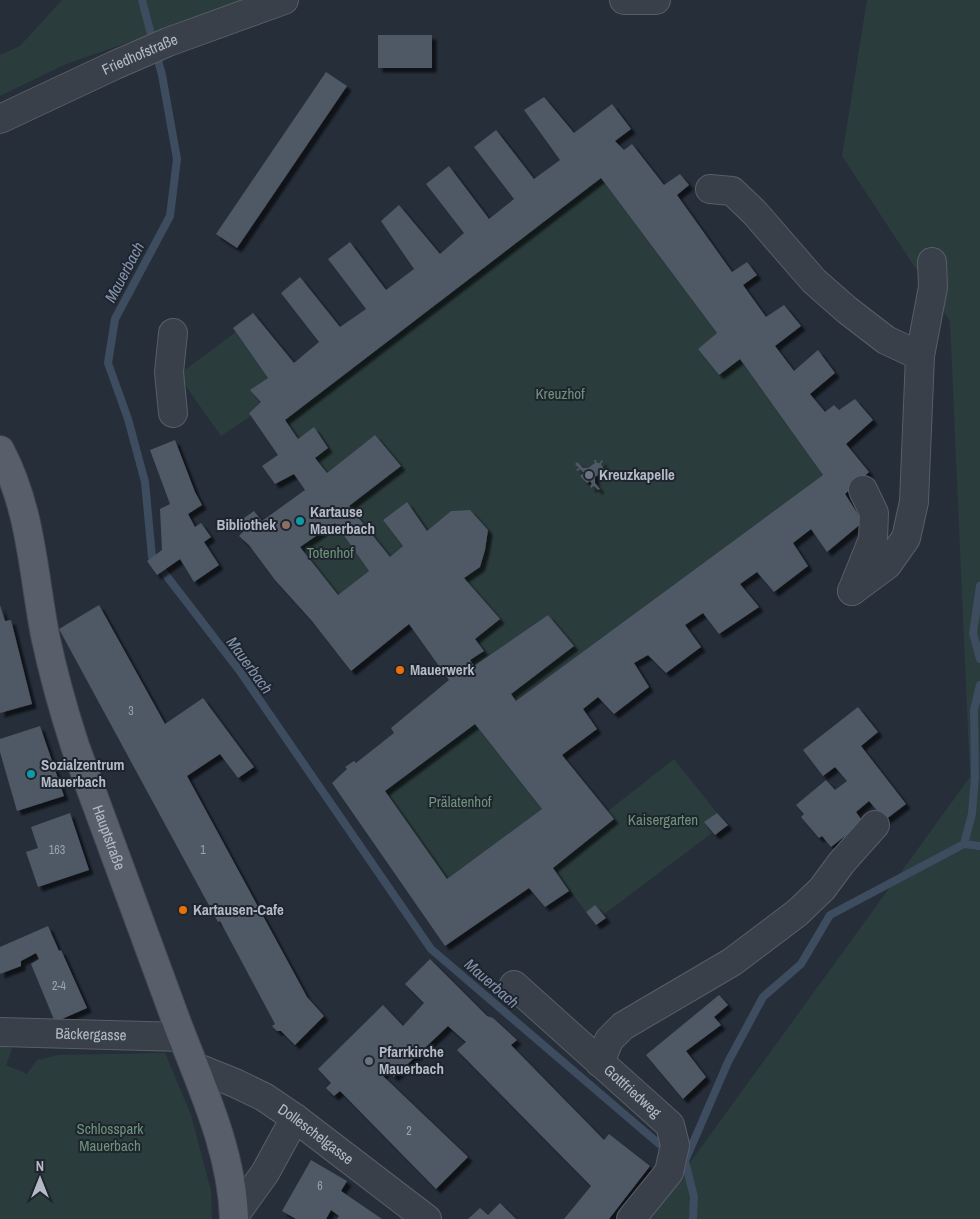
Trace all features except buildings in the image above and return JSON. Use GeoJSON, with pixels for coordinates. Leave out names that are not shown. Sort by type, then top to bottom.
{"type":"FeatureCollection","features":[{"type":"Feature","properties":{"kind":"main road","name":"Hauptstraße"},"geometry":{"type":"LineString","coordinates":[[0,450],[16,487],[26,521],[45,634],[63,711],[182,1037],[195,1067],[224,1152],[232,1194],[234,1218]]}},
{"type":"Feature","properties":{"kind":"street","name":"Friedhofstraße"},"geometry":{"type":"LineString","coordinates":[[0,119],[168,42],[284,0]]}},
{"type":"Feature","properties":{"kind":"street"},"geometry":{"type":"LineString","coordinates":[[624,0],[656,0]]}},
{"type":"Feature","properties":{"kind":"street"},"geometry":{"type":"LineString","coordinates":[[710,189],[732,191],[756,213],[814,282],[886,340],[920,356]]}},
{"type":"Feature","properties":{"kind":"street"},"geometry":{"type":"LineString","coordinates":[[863,490],[874,513],[873,539],[852,591],[887,565],[906,538],[914,502],[920,356],[933,288],[932,262]]}},
{"type":"Feature","properties":{"kind":"street"},"geometry":{"type":"LineString","coordinates":[[172,412],[169,372],[173,334]]}},
{"type":"Feature","properties":{"kind":"street"},"geometry":{"type":"LineString","coordinates":[[600,1063],[609,1040],[623,1026],[732,962],[797,913],[822,889],[842,862],[874,825]]}},
{"type":"Feature","properties":{"kind":"street","name":"Gottfriedweg"},"geometry":{"type":"LineString","coordinates":[[514,985],[670,1125],[676,1145],[669,1172],[632,1219]]}},
{"type":"Feature","properties":{"kind":"street","name":"Bäckergasse"},"geometry":{"type":"LineString","coordinates":[[0,1032],[182,1037]]}},
{"type":"Feature","properties":{"kind":"street","name":"Dolleschelgasse"},"geometry":{"type":"LineString","coordinates":[[195,1067],[235,1083],[264,1098],[295,1118],[427,1219]]}},
{"type":"Feature","properties":{"kind":"street"},"geometry":{"type":"LineString","coordinates":[[234,1218],[265,1173],[295,1118]]}},
{"type":"Feature","properties":{"kind":"green space"},"geometry":{"type":"Polygon","coordinates":[[[62,0],[250,0],[66,64],[0,96],[0,55],[20,46],[62,0]]]}},
{"type":"Feature","properties":{"kind":"green space"},"geometry":{"type":"Polygon","coordinates":[[[867,0],[980,0],[980,1219],[649,1219],[970,777],[950,321],[842,156],[867,0]]]}},
{"type":"Feature","properties":{"kind":"green space","name":"Kreuzhof"},"geometry":{"type":"Polygon","coordinates":[[[601,178],[717,333],[698,349],[719,375],[740,359],[823,475],[516,701],[511,694],[574,646],[548,615],[474,666],[470,660],[484,650],[475,639],[499,619],[464,578],[480,567],[488,530],[470,510],[451,511],[427,531],[407,502],[383,520],[403,546],[390,557],[349,506],[401,465],[375,435],[327,473],[315,458],[328,447],[314,428],[298,439],[285,420],[601,178]]]}},
{"type":"Feature","properties":{"kind":"green space"},"geometry":{"type":"Polygon","coordinates":[[[236,332],[268,378],[251,390],[261,402],[249,412],[251,416],[221,436],[178,375],[236,332]]]}},
{"type":"Feature","properties":{"kind":"green space","name":"Totenhof"},"geometry":{"type":"Polygon","coordinates":[[[335,523],[369,571],[338,595],[300,547],[335,523]]]}},
{"type":"Feature","properties":{"kind":"green space","name":"Prälatenhof"},"geometry":{"type":"Polygon","coordinates":[[[475,724],[542,809],[447,879],[385,791],[475,724]]]}},
{"type":"Feature","properties":{"kind":"green space","name":"Kaisergarten"},"geometry":{"type":"Polygon","coordinates":[[[674,759],[717,813],[704,822],[712,833],[603,915],[595,905],[586,912],[553,868],[614,819],[608,811],[674,759]]]}},
{"type":"Feature","properties":{"kind":"green space","name":"Schlosspark Mauerbach"},"geometry":{"type":"Polygon","coordinates":[[[0,1044],[12,1049],[6,1065],[27,1074],[37,1060],[58,1055],[165,1053],[191,1115],[211,1191],[212,1219],[0,1219],[0,1044]]]}},
{"type":"Feature","properties":{"kind":"waterway","name":"Mauerbach"},"geometry":{"type":"LineString","coordinates":[[142,0],[153,42]]}},
{"type":"Feature","properties":{"kind":"waterway","name":"Mauerbach"},"geometry":{"type":"LineString","coordinates":[[156,53],[162,75],[177,159],[170,216],[115,319],[108,363],[128,419],[145,482],[152,557],[239,670],[431,949],[668,1150]]}},
{"type":"Feature","properties":{"kind":"waterway"},"geometry":{"type":"LineString","coordinates":[[980,586],[973,633],[980,659]]}},
{"type":"Feature","properties":{"kind":"waterway"},"geometry":{"type":"LineString","coordinates":[[964,844],[972,814],[975,777],[974,710],[980,685]]}},
{"type":"Feature","properties":{"kind":"waterway"},"geometry":{"type":"LineString","coordinates":[[685,1161],[728,1062],[763,997],[801,964],[830,915],[964,844],[980,846]]}},
{"type":"Feature","properties":{"kind":"waterway","name":"Mauerbach"},"geometry":{"type":"LineString","coordinates":[[678,1156],[685,1161],[694,1197],[693,1219]]}},
{"type":"Feature","properties":{"kind":"place","name":"Kreuzkapelle"},"geometry":{"type":"Point","coordinates":[589,475]}},
{"type":"Feature","properties":{"kind":"place","name":"Kartause Mauerbach"},"geometry":{"type":"Point","coordinates":[300,521]}},
{"type":"Feature","properties":{"kind":"place","name":"Bibliothek"},"geometry":{"type":"Point","coordinates":[286,525]}},
{"type":"Feature","properties":{"kind":"place","name":"Mauerwerk"},"geometry":{"type":"Point","coordinates":[400,670]}},
{"type":"Feature","properties":{"kind":"place","name":"Sozialzentrum Mauerbach"},"geometry":{"type":"Point","coordinates":[31,774]}},
{"type":"Feature","properties":{"kind":"place","name":"Kartausen-Cafe"},"geometry":{"type":"Point","coordinates":[183,910]}},
{"type":"Feature","properties":{"kind":"place","name":"Pfarrkirche Mauerbach"},"geometry":{"type":"Point","coordinates":[369,1061]}}]}
